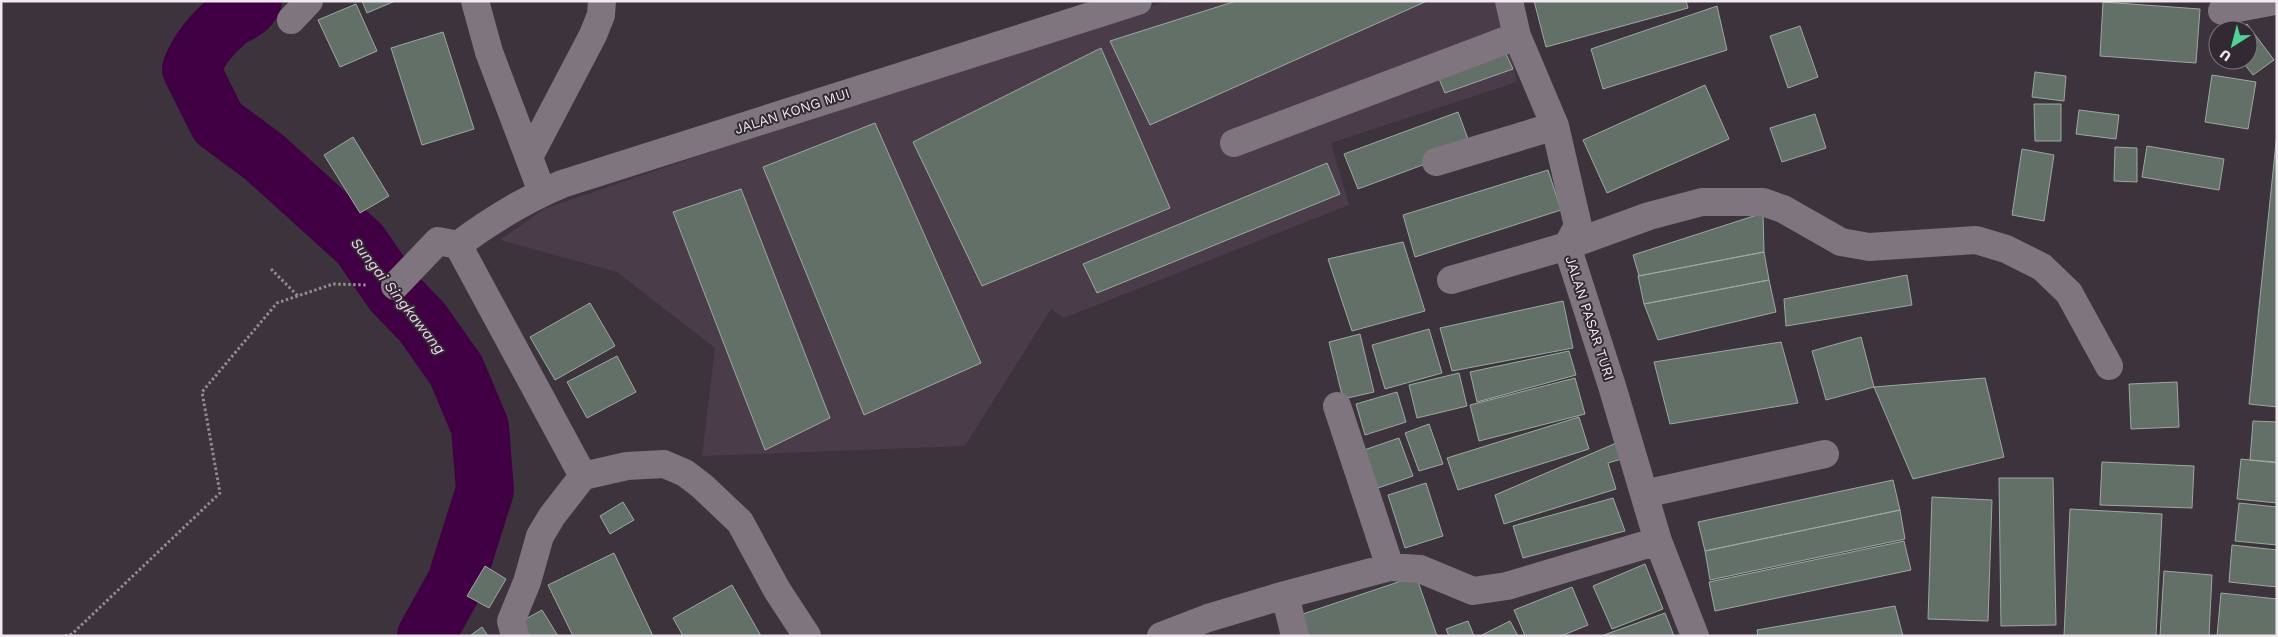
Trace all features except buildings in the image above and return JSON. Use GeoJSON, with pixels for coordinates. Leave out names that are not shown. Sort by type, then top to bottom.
{"type":"FeatureCollection","features":[{"type":"Feature","properties":{"kind":"street"},"geometry":{"type":"LineString","coordinates":[[475,1],[489,52],[542,192]]}},
{"type":"Feature","properties":{"kind":"street"},"geometry":{"type":"LineString","coordinates":[[529,157],[593,35],[601,16],[602,1]]}},
{"type":"Feature","properties":{"kind":"street","name":"JALAN KONG MUI"},"geometry":{"type":"LineString","coordinates":[[396,286],[448,243],[482,226],[523,201],[562,184],[1138,1]]}},
{"type":"Feature","properties":{"kind":"street","name":"JALAN PASAR TURI"},"geometry":{"type":"LineString","coordinates":[[1509,1],[1517,36],[1555,126],[1578,226],[1567,246],[1658,541],[1695,636]]}},
{"type":"Feature","properties":{"kind":"street"},"geometry":{"type":"LineString","coordinates":[[2222,11],[2275,1]]}},
{"type":"Feature","properties":{"kind":"street"},"geometry":{"type":"LineString","coordinates":[[1234,143],[1517,36]]}},
{"type":"Feature","properties":{"kind":"street"},"geometry":{"type":"LineString","coordinates":[[1436,162],[1555,126]]}},
{"type":"Feature","properties":{"kind":"street"},"geometry":{"type":"LineString","coordinates":[[1451,280],[1567,246],[1649,216],[1693,204],[1702,202],[1763,202],[1783,208],[1841,242],[1869,247],[1976,240],[2006,249],[2042,267],[2069,293],[2109,366]]}},
{"type":"Feature","properties":{"kind":"street"},"geometry":{"type":"LineString","coordinates":[[448,243],[583,476]]}},
{"type":"Feature","properties":{"kind":"street"},"geometry":{"type":"LineString","coordinates":[[1338,406],[1390,568]]}},
{"type":"Feature","properties":{"kind":"street"},"geometry":{"type":"LineString","coordinates":[[1644,494],[1825,454]]}},
{"type":"Feature","properties":{"kind":"street"},"geometry":{"type":"LineString","coordinates":[[515,636],[511,621],[527,582],[540,536],[552,516],[583,476],[627,466],[664,464],[685,473],[702,486],[740,522],[777,590],[807,636]]}},
{"type":"Feature","properties":{"kind":"street"},"geometry":{"type":"LineString","coordinates":[[1161,636],[1208,618],[1285,595],[1390,568],[1420,569],[1473,591],[1484,590],[1507,586],[1658,541]]}},
{"type":"Feature","properties":{"kind":"street"},"geometry":{"type":"LineString","coordinates":[[1285,595],[1294,636]]}},
{"type":"Feature","properties":{"kind":"path"},"geometry":{"type":"LineString","coordinates":[[271,268],[298,296]]}},
{"type":"Feature","properties":{"kind":"path"},"geometry":{"type":"LineString","coordinates":[[65,636],[72,634],[220,493],[202,392],[277,303],[333,284],[396,286]]}},
{"type":"Feature","properties":{"kind":"shaded area"},"geometry":{"type":"Polygon","coordinates":[[[1168,1],[1500,1],[1517,82],[1331,143],[1349,205],[1064,318],[1051,309],[965,446],[702,456],[715,348],[617,272],[500,240],[544,209],[797,122],[1168,1]]]}},
{"type":"Feature","properties":{"kind":"waterway","name":"Sungai Singkawang"},"geometry":{"type":"LineString","coordinates":[[253,1],[248,8],[229,19],[215,32],[201,50],[191,69],[218,123],[264,157],[360,244],[393,292],[422,322],[456,370],[480,427],[485,490],[456,582],[426,636]]}}]}
